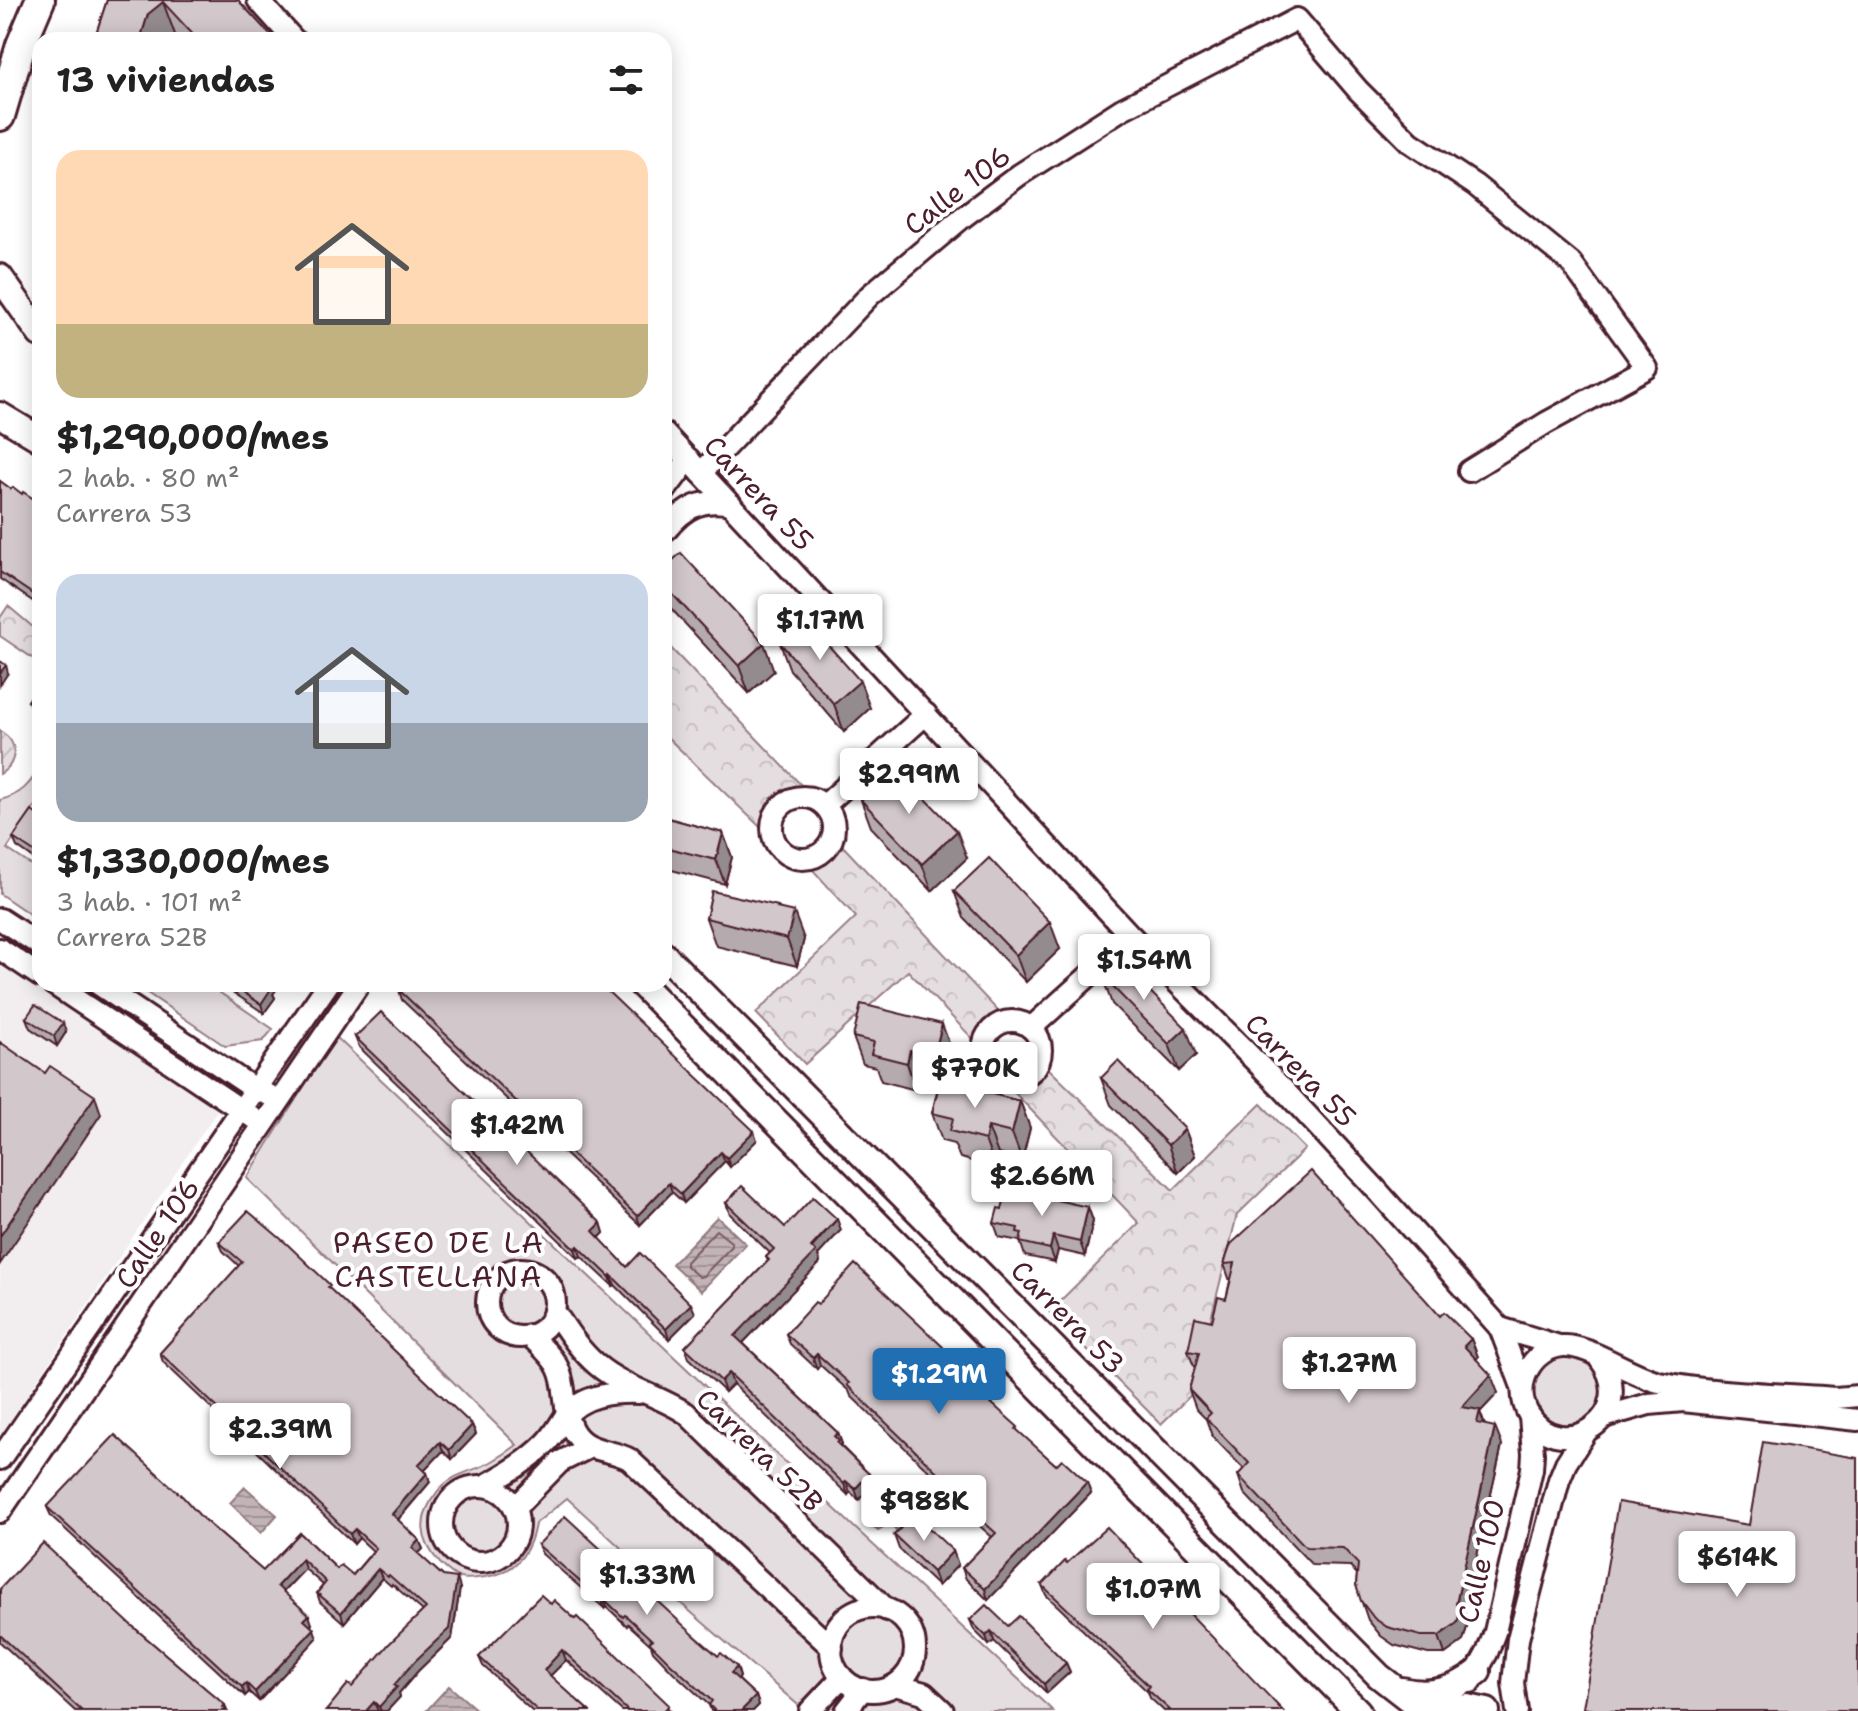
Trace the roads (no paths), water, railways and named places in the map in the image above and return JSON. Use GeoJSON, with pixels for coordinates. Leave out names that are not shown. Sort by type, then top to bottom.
{"type":"FeatureCollection","features":[{"type":"Feature","properties":{"kind":"highway"},"geometry":{"type":"LineString","coordinates":[[0,116],[21,45],[40,0]]}},
{"type":"Feature","properties":{"kind":"main road"},"geometry":{"type":"LineString","coordinates":[[0,277],[32,323]]}},
{"type":"Feature","properties":{"kind":"main road","name":"Carrera 53"},"geometry":{"type":"LineString","coordinates":[[672,963],[1391,1686],[1415,1704],[1443,1710]]}},
{"type":"Feature","properties":{"kind":"main road"},"geometry":{"type":"LineString","coordinates":[[649,992],[1358,1711]]}},
{"type":"Feature","properties":{"kind":"main road"},"geometry":{"type":"LineString","coordinates":[[1391,1686],[1422,1693],[1438,1692],[1454,1688],[1478,1672]]}},
{"type":"Feature","properties":{"kind":"main road"},"geometry":{"type":"LineString","coordinates":[[1443,1710],[1467,1707],[1487,1711]]}},
{"type":"Feature","properties":{"kind":"street"},"geometry":{"type":"LineString","coordinates":[[258,0],[287,32]]}},
{"type":"Feature","properties":{"kind":"street","name":"Calle 106"},"geometry":{"type":"LineString","coordinates":[[672,487],[698,469],[870,295],[963,217],[1019,175],[1122,109],[1297,19],[1358,90],[1410,142],[1475,185],[1571,263],[1647,368],[1546,423],[1469,471]]}},
{"type":"Feature","properties":{"kind":"street","name":"Carrera 55"},"geometry":{"type":"LineString","coordinates":[[672,441],[1132,937],[1293,1100],[1500,1328],[1522,1387]]}},
{"type":"Feature","properties":{"kind":"street","name":"Calle 106"},"geometry":{"type":"LineString","coordinates":[[672,518],[698,469]]}},
{"type":"Feature","properties":{"kind":"street","name":"Calle 106"},"geometry":{"type":"LineString","coordinates":[[672,522],[679,514],[696,504],[714,501],[731,504]]}},
{"type":"Feature","properties":{"kind":"street"},"geometry":{"type":"LineString","coordinates":[[825,805],[926,714]]}},
{"type":"Feature","properties":{"kind":"street"},"geometry":{"type":"LineString","coordinates":[[0,919],[32,940]]}},
{"type":"Feature","properties":{"kind":"street"},"geometry":{"type":"LineString","coordinates":[[1031,1028],[1132,937]]}},
{"type":"Feature","properties":{"kind":"street"},"geometry":{"type":"LineString","coordinates":[[0,949],[32,971]]}},
{"type":"Feature","properties":{"kind":"street"},"geometry":{"type":"LineString","coordinates":[[65,992],[263,1125]]}},
{"type":"Feature","properties":{"kind":"street"},"geometry":{"type":"LineString","coordinates":[[110,992],[256,1090],[281,1099]]}},
{"type":"Feature","properties":{"kind":"street","name":"Calle 106"},"geometry":{"type":"LineString","coordinates":[[0,1459],[323,992]]}},
{"type":"Feature","properties":{"kind":"street","name":"Calle 106"},"geometry":{"type":"LineString","coordinates":[[0,1512],[354,992]]}},
{"type":"Feature","properties":{"kind":"street","name":"Carrera 52B"},"geometry":{"type":"LineString","coordinates":[[590,1447],[575,1435],[567,1415],[564,1383],[552,1357],[529,1335],[511,1335],[496,1326],[490,1318],[486,1300],[499,1276],[516,1269],[535,1272],[549,1284],[554,1311],[581,1350],[598,1366],[686,1413],[887,1610]]}},
{"type":"Feature","properties":{"kind":"street"},"geometry":{"type":"LineString","coordinates":[[529,1335],[545,1327],[554,1311]]}},
{"type":"Feature","properties":{"kind":"street"},"geometry":{"type":"LineString","coordinates":[[1500,1328],[1559,1346],[1587,1350],[1640,1377],[1679,1386],[1836,1398],[1858,1396]]}},
{"type":"Feature","properties":{"kind":"street"},"geometry":{"type":"LineString","coordinates":[[1559,1346],[1545,1351],[1534,1360],[1522,1387],[1523,1402],[1530,1416],[1541,1427],[1555,1434],[1570,1436],[1586,1432],[1604,1417],[1649,1404],[1683,1401],[1858,1420]]}},
{"type":"Feature","properties":{"kind":"street"},"geometry":{"type":"LineString","coordinates":[[1599,1358],[1607,1368],[1613,1393],[1604,1417]]}},
{"type":"Feature","properties":{"kind":"street"},"geometry":{"type":"LineString","coordinates":[[484,1486],[526,1461],[545,1444],[567,1415],[591,1398],[605,1394],[647,1393]]}},
{"type":"Feature","properties":{"kind":"street","name":"Calle 100"},"geometry":{"type":"LineString","coordinates":[[1443,1710],[1478,1672],[1495,1632],[1532,1469],[1530,1416]]}},
{"type":"Feature","properties":{"kind":"street","name":"Calle 100"},"geometry":{"type":"LineString","coordinates":[[1517,1711],[1513,1683],[1518,1639],[1559,1480],[1586,1432]]}},
{"type":"Feature","properties":{"kind":"street"},"geometry":{"type":"LineString","coordinates":[[515,1508],[560,1462],[590,1447],[620,1454],[832,1648]]}},
{"type":"Feature","properties":{"kind":"street"},"geometry":{"type":"LineString","coordinates":[[484,1486],[507,1497],[515,1508],[518,1531],[507,1551],[498,1558],[476,1562],[455,1553],[443,1535],[442,1523],[450,1500],[472,1487],[484,1486]]}},
{"type":"Feature","properties":{"kind":"street"},"geometry":{"type":"LineString","coordinates":[[913,1662],[895,1685],[879,1691],[863,1689],[842,1677],[832,1658],[834,1636],[849,1615],[861,1609],[887,1610],[898,1615],[913,1636],[913,1662],[924,1693],[943,1711]]}},
{"type":"Feature","properties":{"kind":"street"},"geometry":{"type":"LineString","coordinates":[[810,1711],[842,1677]]}},
{"type":"Feature","properties":{"kind":"street"},"geometry":{"type":"LineString","coordinates":[[895,1685],[924,1693]]}},
{"type":"Feature","properties":{"kind":"street"},"geometry":{"type":"LineString","coordinates":[[846,1711],[863,1689]]}},
{"type":"Feature","properties":{"kind":"water"},"geometry":{"type":"Polygon","coordinates":[[[717,1217],[746,1244],[701,1291],[672,1264],[717,1217]]]}},
{"type":"Feature","properties":{"kind":"water"},"geometry":{"type":"Polygon","coordinates":[[[245,1487],[277,1515],[261,1533],[230,1503],[245,1487]]]}},
{"type":"Feature","properties":{"kind":"water"},"geometry":{"type":"Polygon","coordinates":[[[889,1499],[910,1518],[898,1532],[890,1523],[878,1530],[869,1523],[889,1499]]]}},
{"type":"Feature","properties":{"kind":"water"},"geometry":{"type":"Polygon","coordinates":[[[449,1686],[478,1711],[426,1711],[449,1686]]]}},
{"type":"Feature","properties":{"kind":"district","name":"PASEO DE LA CASTELLANA"},"geometry":{"type":"Point","coordinates":[439,1260]}}]}
